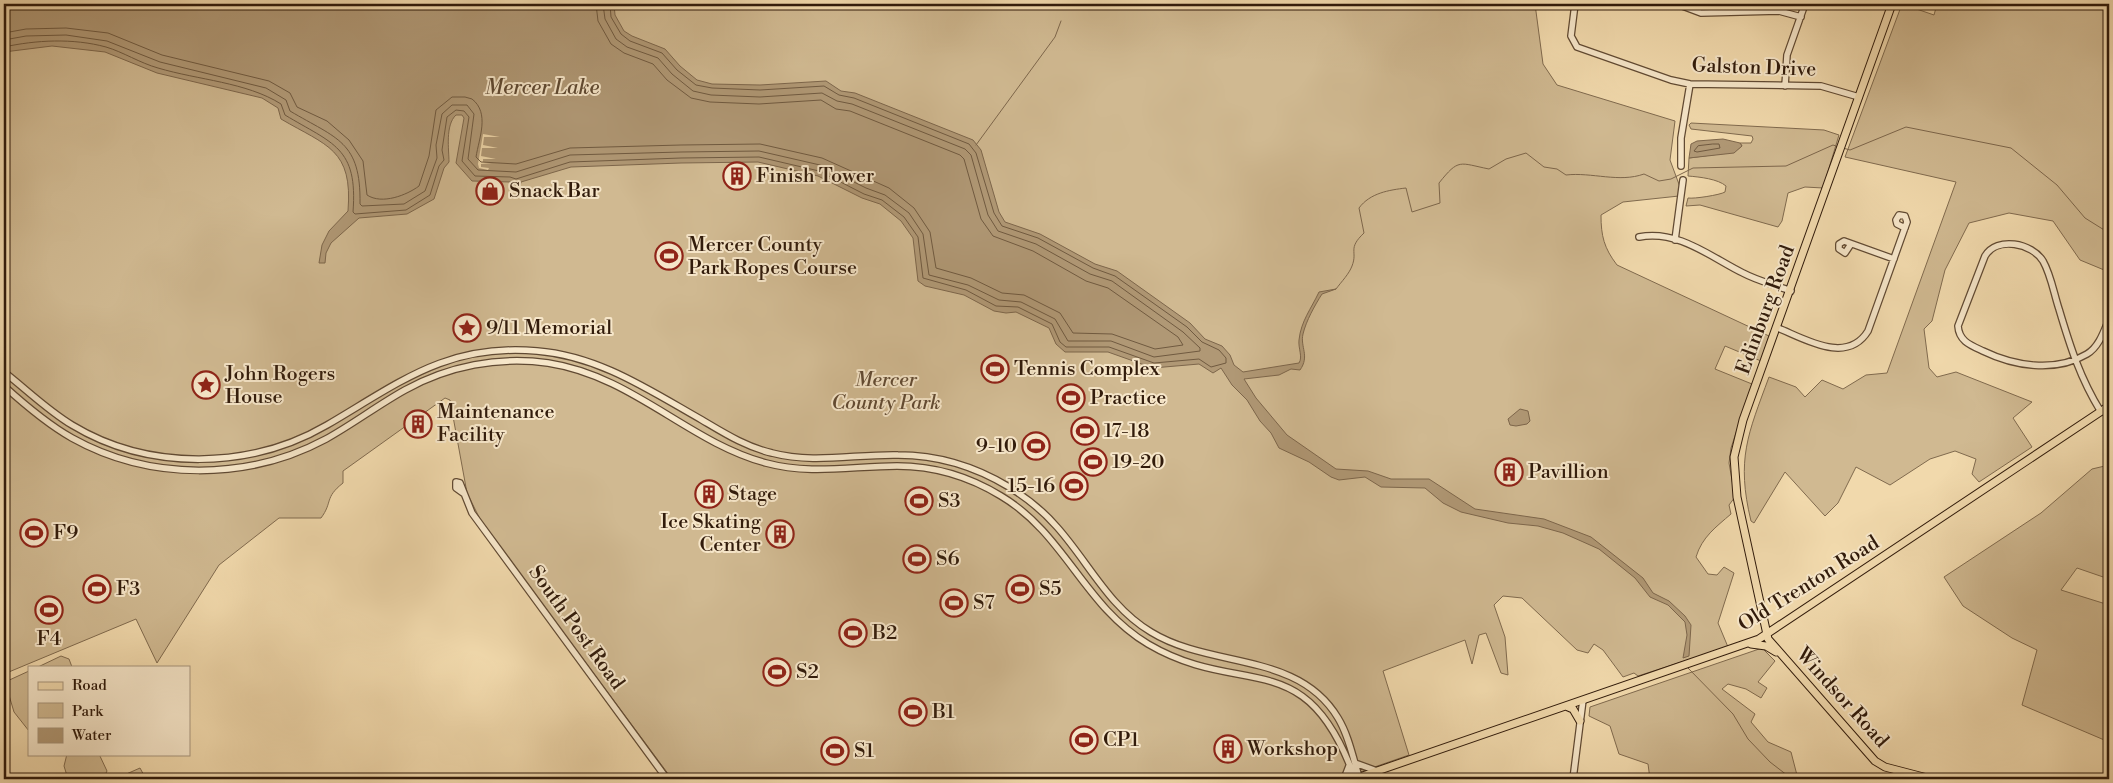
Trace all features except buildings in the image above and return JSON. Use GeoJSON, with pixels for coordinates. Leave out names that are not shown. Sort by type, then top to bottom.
{"type":"FeatureCollection","features":[{"type":"Feature","properties":{"kind":"main road","name":"Edinburg Road"},"geometry":{"type":"LineString","coordinates":[[1766,635],[1764,612],[1738,508],[1734,457],[1743,420],[1778,328],[1892,4]]}},
{"type":"Feature","properties":{"kind":"main road","name":"Old Trenton Road"},"geometry":{"type":"LineString","coordinates":[[1356,779],[1694,663],[1766,635],[2109,406]]}},
{"type":"Feature","properties":{"kind":"main road","name":"Windsor Road"},"geometry":{"type":"LineString","coordinates":[[1766,635],[1781,655],[1875,761],[1885,767],[1931,779]]}},
{"type":"Feature","properties":{"kind":"main road"},"geometry":{"type":"LineString","coordinates":[[1743,645],[1766,646],[1781,655]]}},
{"type":"Feature","properties":{"kind":"main road"},"geometry":{"type":"LineString","coordinates":[[1565,706],[1574,708],[1580,720]]}},
{"type":"Feature","properties":{"kind":"street","name":"Galston Drive"},"geometry":{"type":"LineString","coordinates":[[1575,4],[1571,36],[1574,44],[1580,50],[1690,84],[1829,87],[1859,97]]}},
{"type":"Feature","properties":{"kind":"street"},"geometry":{"type":"LineString","coordinates":[[1677,4],[1701,13],[1779,11],[1801,17]]}},
{"type":"Feature","properties":{"kind":"street"},"geometry":{"type":"LineString","coordinates":[[1785,86],[1787,55],[1805,4]]}},
{"type":"Feature","properties":{"kind":"street"},"geometry":{"type":"LineString","coordinates":[[1681,166],[1681,138],[1690,84]]}},
{"type":"Feature","properties":{"kind":"street"},"geometry":{"type":"LineString","coordinates":[[1675,240],[1683,180]]}},
{"type":"Feature","properties":{"kind":"street"},"geometry":{"type":"LineString","coordinates":[[1778,328],[1831,348],[1842,349],[1853,346],[1868,331],[1905,228]]}},
{"type":"Feature","properties":{"kind":"street"},"geometry":{"type":"LineString","coordinates":[[1639,237],[1646,235],[1696,246],[1744,274],[1791,291]]}},
{"type":"Feature","properties":{"kind":"street"},"geometry":{"type":"LineString","coordinates":[[1852,244],[1894,259]]}},
{"type":"Feature","properties":{"kind":"street"},"geometry":{"type":"LineString","coordinates":[[2101,412],[2085,386],[2074,359],[2042,260],[2035,252],[2024,247],[2002,244],[1991,248],[1985,256],[1958,321],[1958,330],[1962,339],[1969,345],[2002,360],[2017,364],[2046,365],[2074,359],[2088,354],[2097,344],[2109,318],[2107,314],[2109,309]]}},
{"type":"Feature","properties":{"kind":"street"},"geometry":{"type":"LineString","coordinates":[[4,372],[59,416],[91,435],[138,451],[190,459],[234,457],[280,446],[325,426],[420,370],[450,359],[493,351],[538,351],[591,362],[627,378],[748,445],[786,456],[812,459],[894,454],[921,456],[963,466],[991,477],[1030,502],[1053,523],[1108,595],[1144,628],[1186,649],[1293,676],[1324,700],[1341,724],[1356,779]]}},
{"type":"Feature","properties":{"kind":"street"},"geometry":{"type":"LineString","coordinates":[[4,386],[49,424],[86,445],[128,460],[185,470],[240,468],[288,456],[331,436],[421,382],[453,370],[498,362],[549,363],[591,374],[622,388],[730,450],[770,464],[811,470],[894,466],[924,468],[952,474],[990,489],[1015,504],[1048,534],[1098,602],[1137,637],[1160,650],[1185,660],[1287,686],[1311,702],[1332,727],[1352,764],[1377,771]]}},
{"type":"Feature","properties":{"kind":"street"},"geometry":{"type":"LineString","coordinates":[[701,433],[707,423]]}},
{"type":"Feature","properties":{"kind":"street"},"geometry":{"type":"LineString","coordinates":[[862,456],[863,468]]}},
{"type":"Feature","properties":{"kind":"street","name":"South Post Road"},"geometry":{"type":"LineString","coordinates":[[463,493],[478,520],[667,779]]}},
{"type":"Feature","properties":{"kind":"street"},"geometry":{"type":"LineString","coordinates":[[1256,677],[1259,666]]}},
{"type":"Feature","properties":{"kind":"street"},"geometry":{"type":"LineString","coordinates":[[1572,779],[1583,700]]}},
{"type":"Feature","properties":{"kind":"street"},"geometry":{"type":"LineString","coordinates":[[1344,779],[1352,764]]}},
{"type":"Feature","properties":{"kind":"green space","name":"Mercer County Park"},"geometry":{"type":"Polygon","coordinates":[[[4,4],[1535,4],[1543,64],[1557,85],[1675,121],[1670,160],[1680,187],[1679,196],[1623,202],[1601,215],[1604,242],[1617,265],[1769,336],[1761,361],[1725,346],[1715,369],[1752,384],[1731,448],[1729,463],[1735,497],[1729,505],[1731,514],[1706,538],[1696,557],[1708,574],[1717,575],[1724,567],[1734,573],[1718,623],[1728,647],[1638,676],[1634,673],[1623,677],[1603,650],[1594,644],[1588,653],[1577,650],[1522,598],[1503,596],[1494,605],[1505,637],[1508,675],[1501,673],[1486,633],[1479,635],[1472,664],[1465,640],[1383,671],[1409,755],[1340,779],[672,779],[482,523],[467,493],[450,400],[445,398],[343,471],[343,483],[331,496],[325,513],[321,518],[279,518],[219,565],[157,663],[136,619],[4,674],[4,4]]]}},
{"type":"Feature","properties":{"kind":"green space"},"geometry":{"type":"Polygon","coordinates":[[[1902,4],[1934,15],[1937,4],[2109,4],[2109,272],[2080,260],[2053,221],[2009,213],[1969,223],[1945,270],[1932,321],[1924,329],[1929,368],[1937,377],[1956,372],[2032,402],[2013,418],[2032,447],[1979,482],[1972,474],[1976,459],[1955,451],[1930,459],[1890,485],[1856,467],[1838,503],[1825,516],[1785,472],[1754,523],[1751,521],[1747,499],[1745,463],[1750,431],[1769,377],[1796,387],[1805,397],[1822,380],[1843,389],[1866,375],[1887,373],[1956,182],[1845,157],[1902,4]]]}},
{"type":"Feature","properties":{"kind":"green space"},"geometry":{"type":"Polygon","coordinates":[[[1691,123],[1824,130],[1839,135],[1823,188],[1805,187],[1788,193],[1782,221],[1778,227],[1700,205],[1686,206],[1688,198],[1722,193],[1725,192],[1726,186],[1714,180],[1688,176],[1689,158],[1734,152],[1742,146],[1740,143],[1751,143],[1753,139],[1752,136],[1691,129],[1689,125],[1691,123]]]}},
{"type":"Feature","properties":{"kind":"green space"},"geometry":{"type":"Polygon","coordinates":[[[2109,465],[2109,579],[2077,568],[2061,590],[2109,605],[2109,742],[2022,705],[2037,650],[2012,638],[1963,606],[1944,577],[2041,513],[2092,469],[2109,465]]]}},
{"type":"Feature","properties":{"kind":"green space"},"geometry":{"type":"Polygon","coordinates":[[[1762,648],[1775,661],[1758,682],[1767,688],[1761,698],[1746,689],[1728,684],[1722,689],[1755,714],[1751,722],[1768,742],[1791,752],[1798,779],[1650,779],[1648,764],[1619,754],[1610,726],[1589,716],[1590,707],[1762,648]]]}},
{"type":"Feature","properties":{"kind":"green space"},"geometry":{"type":"Polygon","coordinates":[[[61,656],[69,659],[72,666],[40,666],[61,656]]]}},
{"type":"Feature","properties":{"kind":"green space"},"geometry":{"type":"Polygon","coordinates":[[[28,671],[28,730],[14,712],[5,682],[28,671]]]}},
{"type":"Feature","properties":{"kind":"green space"},"geometry":{"type":"Polygon","coordinates":[[[66,756],[100,756],[107,771],[105,775],[96,779],[68,779],[64,766],[66,756]]]}},
{"type":"Feature","properties":{"kind":"green space"},"geometry":{"type":"Polygon","coordinates":[[[140,768],[146,779],[115,779],[140,768]]]}},
{"type":"Feature","properties":{"kind":"water","name":"Mercer Lake"},"geometry":{"type":"Polygon","coordinates":[[[4,4],[614,4],[615,15],[624,31],[665,49],[680,66],[697,80],[712,84],[760,85],[826,81],[841,91],[855,93],[973,140],[981,150],[999,212],[1005,222],[1040,234],[1095,264],[1117,271],[1190,323],[1205,339],[1222,346],[1230,355],[1234,365],[1243,372],[1299,363],[1301,358],[1300,333],[1307,315],[1319,292],[1336,289],[1322,294],[1308,319],[1302,339],[1305,356],[1300,370],[1291,369],[1279,375],[1244,379],[1256,398],[1287,435],[1336,469],[1368,471],[1391,479],[1429,479],[1475,509],[1544,519],[1591,537],[1643,578],[1653,593],[1669,601],[1685,616],[1691,625],[1689,656],[1683,658],[1687,635],[1685,622],[1668,605],[1650,597],[1635,578],[1599,549],[1563,533],[1538,526],[1508,523],[1461,512],[1443,503],[1425,488],[1381,487],[1365,477],[1339,480],[1331,477],[1309,462],[1279,448],[1271,433],[1260,421],[1247,400],[1232,385],[1221,368],[1213,373],[1199,364],[1153,368],[1108,352],[1065,352],[1056,344],[1049,328],[1016,312],[994,311],[964,295],[925,286],[918,281],[913,238],[901,221],[880,204],[862,198],[818,176],[758,162],[571,167],[521,182],[518,195],[511,182],[472,181],[456,163],[464,118],[462,115],[456,115],[449,131],[449,162],[444,168],[434,199],[407,214],[359,218],[331,243],[326,253],[325,263],[319,263],[322,245],[329,231],[348,211],[346,174],[334,152],[312,136],[281,119],[278,108],[262,98],[157,73],[105,52],[52,46],[4,52],[4,4]]]}},
{"type":"Feature","properties":{"kind":"water"},"geometry":{"type":"Polygon","coordinates":[[[1723,139],[1740,143],[1742,146],[1734,153],[1689,158],[1691,144],[1697,141],[1723,139]]]}},
{"type":"Feature","properties":{"kind":"water"},"geometry":{"type":"Polygon","coordinates":[[[1520,409],[1528,411],[1530,421],[1527,424],[1510,425],[1508,419],[1520,409]]]}},
{"type":"Feature","properties":{"kind":"pier"},"geometry":{"type":"Polygon","coordinates":[[[483,134],[500,137],[484,137],[483,145],[498,148],[482,148],[481,156],[496,159],[483,159],[483,162],[492,163],[481,164],[481,167],[489,168],[488,170],[479,168],[478,164],[483,134]]]}},
{"type":"Feature","properties":{"kind":"waterway"},"geometry":{"type":"LineString","coordinates":[[976,145],[1055,37],[1061,21]]}},
{"type":"Feature","properties":{"kind":"waterway"},"geometry":{"type":"LineString","coordinates":[[1843,148],[1850,150],[1906,127],[2011,148],[2057,185],[2085,218],[2109,233]]}},
{"type":"Feature","properties":{"kind":"waterway"},"geometry":{"type":"LineString","coordinates":[[1336,289],[1351,269],[1354,261],[1354,247],[1364,233],[1359,208],[1363,203],[1380,193],[1406,188],[1412,212],[1440,203],[1439,183],[1451,169],[1460,164],[1489,169],[1506,159],[1526,153],[1544,167],[1557,169],[1566,175],[1576,174],[1625,178],[1644,174],[1659,181],[1671,179],[1693,168],[1786,166],[1833,145],[1839,147]]}},
{"type":"Feature","properties":{"kind":"waterway"},"geometry":{"type":"LineString","coordinates":[[1688,668],[1733,714],[1748,739],[1770,762],[1792,779]]}},
{"type":"Feature","properties":{"kind":"place","name":"Finish Tower"},"geometry":{"type":"Point","coordinates":[737,176]}},
{"type":"Feature","properties":{"kind":"place","name":"Snack Bar"},"geometry":{"type":"Point","coordinates":[490,191]}},
{"type":"Feature","properties":{"kind":"place","name":"Mercer County Park Ropes Course"},"geometry":{"type":"Point","coordinates":[669,256]}},
{"type":"Feature","properties":{"kind":"place","name":"9/11 Memorial"},"geometry":{"type":"Point","coordinates":[467,328]}},
{"type":"Feature","properties":{"kind":"place","name":"Tennis Complex"},"geometry":{"type":"Point","coordinates":[995,369]}},
{"type":"Feature","properties":{"kind":"place","name":"John Rogers House"},"geometry":{"type":"Point","coordinates":[206,385]}},
{"type":"Feature","properties":{"kind":"place","name":"Practice"},"geometry":{"type":"Point","coordinates":[1071,398]}},
{"type":"Feature","properties":{"kind":"place","name":"Maintenance Facility"},"geometry":{"type":"Point","coordinates":[418,424]}},
{"type":"Feature","properties":{"kind":"place","name":"17-18"},"geometry":{"type":"Point","coordinates":[1085,431]}},
{"type":"Feature","properties":{"kind":"place","name":"9-10"},"geometry":{"type":"Point","coordinates":[1036,446]}},
{"type":"Feature","properties":{"kind":"place","name":"19-20"},"geometry":{"type":"Point","coordinates":[1093,462]}},
{"type":"Feature","properties":{"kind":"place","name":"Pavillion"},"geometry":{"type":"Point","coordinates":[1509,472]}},
{"type":"Feature","properties":{"kind":"place","name":"15-16"},"geometry":{"type":"Point","coordinates":[1074,486]}},
{"type":"Feature","properties":{"kind":"place","name":"Stage"},"geometry":{"type":"Point","coordinates":[709,494]}},
{"type":"Feature","properties":{"kind":"place","name":"S3"},"geometry":{"type":"Point","coordinates":[919,501]}},
{"type":"Feature","properties":{"kind":"place","name":"F9"},"geometry":{"type":"Point","coordinates":[34,533]}},
{"type":"Feature","properties":{"kind":"place","name":"Ice Skating Center"},"geometry":{"type":"Point","coordinates":[780,534]}},
{"type":"Feature","properties":{"kind":"place","name":"S6"},"geometry":{"type":"Point","coordinates":[917,559]}},
{"type":"Feature","properties":{"kind":"place","name":"F3"},"geometry":{"type":"Point","coordinates":[97,589]}},
{"type":"Feature","properties":{"kind":"place","name":"S5"},"geometry":{"type":"Point","coordinates":[1020,589]}},
{"type":"Feature","properties":{"kind":"place","name":"S7"},"geometry":{"type":"Point","coordinates":[954,603]}},
{"type":"Feature","properties":{"kind":"place","name":"F4"},"geometry":{"type":"Point","coordinates":[49,610]}},
{"type":"Feature","properties":{"kind":"place","name":"B2"},"geometry":{"type":"Point","coordinates":[853,633]}},
{"type":"Feature","properties":{"kind":"place","name":"S2"},"geometry":{"type":"Point","coordinates":[777,672]}},
{"type":"Feature","properties":{"kind":"place","name":"B1"},"geometry":{"type":"Point","coordinates":[913,712]}},
{"type":"Feature","properties":{"kind":"place","name":"CP1"},"geometry":{"type":"Point","coordinates":[1084,740]}},
{"type":"Feature","properties":{"kind":"place","name":"Workshop"},"geometry":{"type":"Point","coordinates":[1228,749]}},
{"type":"Feature","properties":{"kind":"place","name":"S1"},"geometry":{"type":"Point","coordinates":[835,751]}}]}
